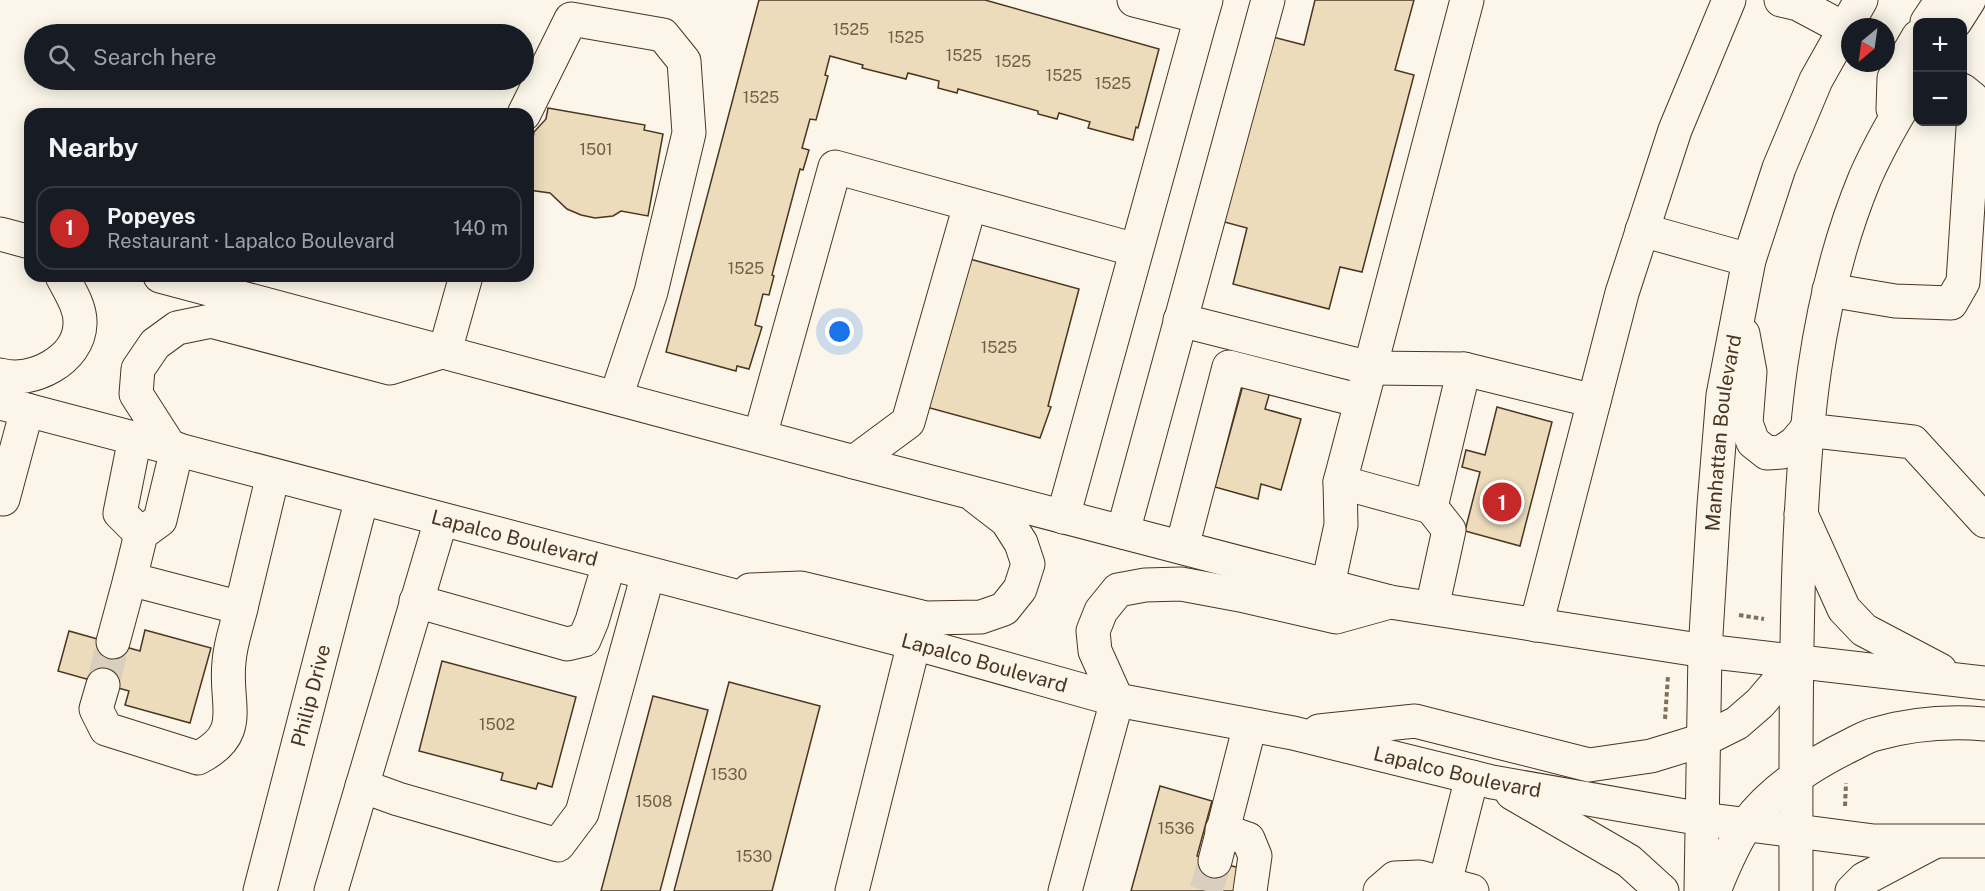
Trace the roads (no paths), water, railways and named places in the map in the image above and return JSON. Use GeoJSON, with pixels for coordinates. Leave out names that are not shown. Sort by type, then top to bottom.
{"type":"FeatureCollection","features":[{"type":"Feature","properties":{"kind":"main road"},"geometry":{"type":"LineString","coordinates":[[1063,517],[1203,8],[1134,0]]}},
{"type":"Feature","properties":{"kind":"main road"},"geometry":{"type":"LineString","coordinates":[[1123,531],[1268,0]]}},
{"type":"Feature","properties":{"kind":"main road"},"geometry":{"type":"LineString","coordinates":[[1328,585],[1341,525],[1340,482],[1467,0]]}},
{"type":"Feature","properties":{"kind":"main road"},"geometry":{"type":"LineString","coordinates":[[1536,625],[1612,327],[1675,130],[1729,0]]}},
{"type":"Feature","properties":{"kind":"main road"},"geometry":{"type":"LineString","coordinates":[[1781,0],[1798,4],[1841,27]]}},
{"type":"Feature","properties":{"kind":"main road","name":"Manhattan Boulevard"},"geometry":{"type":"LineString","coordinates":[[1851,18],[1861,0]]}},
{"type":"Feature","properties":{"kind":"main road"},"geometry":{"type":"LineString","coordinates":[[1931,18],[1942,0]]}},
{"type":"Feature","properties":{"kind":"main road"},"geometry":{"type":"LineString","coordinates":[[1958,18],[1969,0]]}},
{"type":"Feature","properties":{"kind":"main road"},"geometry":{"type":"LineString","coordinates":[[527,108],[572,19],[663,35],[684,61],[689,133],[651,292],[616,397]]}},
{"type":"Feature","properties":{"kind":"main road","name":"Manhattan Boulevard"},"geometry":{"type":"LineString","coordinates":[[1701,891],[1706,651],[1723,396],[1749,260],[1779,168],[1816,80],[1841,36]]}},
{"type":"Feature","properties":{"kind":"main road"},"geometry":{"type":"LineString","coordinates":[[1893,123],[1894,78],[1913,45]]}},
{"type":"Feature","properties":{"kind":"main road"},"geometry":{"type":"LineString","coordinates":[[1797,891],[1795,662],[1801,514],[1806,430],[1821,324],[1838,258],[1865,178],[1913,89]]}},
{"type":"Feature","properties":{"kind":"main road"},"geometry":{"type":"LineString","coordinates":[[1829,290],[1895,301],[1951,303],[1964,282],[1974,112],[1973,92]]}},
{"type":"Feature","properties":{"kind":"main road"},"geometry":{"type":"LineString","coordinates":[[760,436],[835,167],[1136,250]]}},
{"type":"Feature","properties":{"kind":"main road"},"geometry":{"type":"LineString","coordinates":[[854,462],[908,422],[970,205]]}},
{"type":"Feature","properties":{"kind":"main road"},"geometry":{"type":"LineString","coordinates":[[1642,230],[1749,260]]}},
{"type":"Feature","properties":{"kind":"main road"},"geometry":{"type":"LineString","coordinates":[[0,234],[24,240]]}},
{"type":"Feature","properties":{"kind":"main road"},"geometry":{"type":"LineString","coordinates":[[0,375],[8,377],[37,373],[52,367],[59,363],[74,343],[80,323],[75,303],[65,282]]}},
{"type":"Feature","properties":{"kind":"main road"},"geometry":{"type":"LineString","coordinates":[[183,282],[854,462],[1390,602],[1706,651],[1973,682]]}},
{"type":"Feature","properties":{"kind":"main road"},"geometry":{"type":"LineString","coordinates":[[445,351],[464,282]]}},
{"type":"Feature","properties":{"kind":"main road"},"geometry":{"type":"LineString","coordinates":[[1738,309],[1750,372],[1746,423],[1753,442],[1767,453],[1782,452],[1795,443],[1806,430]]}},
{"type":"Feature","properties":{"kind":"main road"},"geometry":{"type":"LineString","coordinates":[[1179,320],[1370,368],[1464,369],[1594,401]]}},
{"type":"Feature","properties":{"kind":"main road"},"geometry":{"type":"LineString","coordinates":[[113,642],[141,534],[160,520],[173,448],[136,394],[138,369],[155,344],[177,328],[211,321],[390,368],[445,351]]}},
{"type":"Feature","properties":{"kind":"main road"},"geometry":{"type":"LineString","coordinates":[[1182,547],[1237,334]]}},
{"type":"Feature","properties":{"kind":"main road"},"geometry":{"type":"LineString","coordinates":[[1229,367],[1361,401]]}},
{"type":"Feature","properties":{"kind":"main road"},"geometry":{"type":"LineString","coordinates":[[1431,507],[1464,369]]}},
{"type":"Feature","properties":{"kind":"main road"},"geometry":{"type":"LineString","coordinates":[[1,503],[14,407]]}},
{"type":"Feature","properties":{"kind":"main road","name":"Lapalco Boulevard"},"geometry":{"type":"LineString","coordinates":[[14,407],[914,643],[1117,700],[1293,733],[1482,779],[1702,819],[1874,841],[1985,841]]}},
{"type":"Feature","properties":{"kind":"main road"},"geometry":{"type":"LineString","coordinates":[[1806,430],[1913,442],[1985,521]]}},
{"type":"Feature","properties":{"kind":"main road"},"geometry":{"type":"LineString","coordinates":[[135,438],[120,513],[141,534]]}},
{"type":"Feature","properties":{"kind":"main road"},"geometry":{"type":"LineString","coordinates":[[103,685],[96,709],[106,729],[198,758],[213,750],[228,734],[231,704],[228,663],[273,475]]}},
{"type":"Feature","properties":{"kind":"main road"},"geometry":{"type":"LineString","coordinates":[[1340,482],[1431,507],[1449,530],[1432,608]]}},
{"type":"Feature","properties":{"kind":"main road"},"geometry":{"type":"LineString","coordinates":[[715,592],[801,588],[926,618],[981,617],[1004,609],[1020,589],[1028,564],[1021,543],[1007,521],[969,492]]}},
{"type":"Feature","properties":{"kind":"main road","name":"Philip Drive"},"geometry":{"type":"LineString","coordinates":[[260,891],[362,498]]}},
{"type":"Feature","properties":{"kind":"main road"},"geometry":{"type":"LineString","coordinates":[[1801,514],[1844,609],[1864,630],[1973,682]]}},
{"type":"Feature","properties":{"kind":"main road"},"geometry":{"type":"LineString","coordinates":[[331,891],[441,520]]}},
{"type":"Feature","properties":{"kind":"main road"},"geometry":{"type":"LineString","coordinates":[[416,601],[567,644],[584,640],[609,564]]}},
{"type":"Feature","properties":{"kind":"main road"},"geometry":{"type":"LineString","coordinates":[[362,786],[398,799],[558,845],[582,813],[648,574]]}},
{"type":"Feature","properties":{"kind":"main road"},"geometry":{"type":"LineString","coordinates":[[130,579],[242,608]]}},
{"type":"Feature","properties":{"kind":"main road"},"geometry":{"type":"LineString","coordinates":[[1065,891],[1117,700],[1095,651],[1093,631],[1101,611],[1118,590],[1145,585],[1181,584],[1336,617],[1390,602]]}},
{"type":"Feature","properties":{"kind":"main road"},"geometry":{"type":"LineString","coordinates":[[852,891],[914,643]]}},
{"type":"Feature","properties":{"kind":"main road"},"geometry":{"type":"LineString","coordinates":[[1293,733],[1415,721],[1589,765],[1651,756],[1703,741],[1737,723],[1760,703],[1795,662]]}},
{"type":"Feature","properties":{"kind":"main road"},"geometry":{"type":"LineString","coordinates":[[1714,891],[1723,866],[1747,825],[1768,800],[1796,776],[1829,756],[1874,734],[1915,725],[1985,724]]}},
{"type":"Feature","properties":{"kind":"main road"},"geometry":{"type":"LineString","coordinates":[[1250,725],[1218,845],[1248,839],[1255,856],[1250,891]]}},
{"type":"Feature","properties":{"kind":"main road"},"geometry":{"type":"LineString","coordinates":[[1380,891],[1395,878],[1419,877],[1459,887],[1482,779],[1629,861],[1662,891]]}},
{"type":"Feature","properties":{"kind":"main road"},"geometry":{"type":"LineString","coordinates":[[1852,891],[1864,879],[1933,842]]}},
{"type":"Feature","properties":{"kind":"tunnel"},"geometry":{"type":"LineString","coordinates":[[103,685],[113,642]]}},
{"type":"Feature","properties":{"kind":"tunnel"},"geometry":{"type":"LineString","coordinates":[[1206,891],[1215,861]]}},
{"type":"Feature","properties":{"kind":"place","name":"Popeyes"},"geometry":{"type":"Point","coordinates":[1502,502]}}]}
